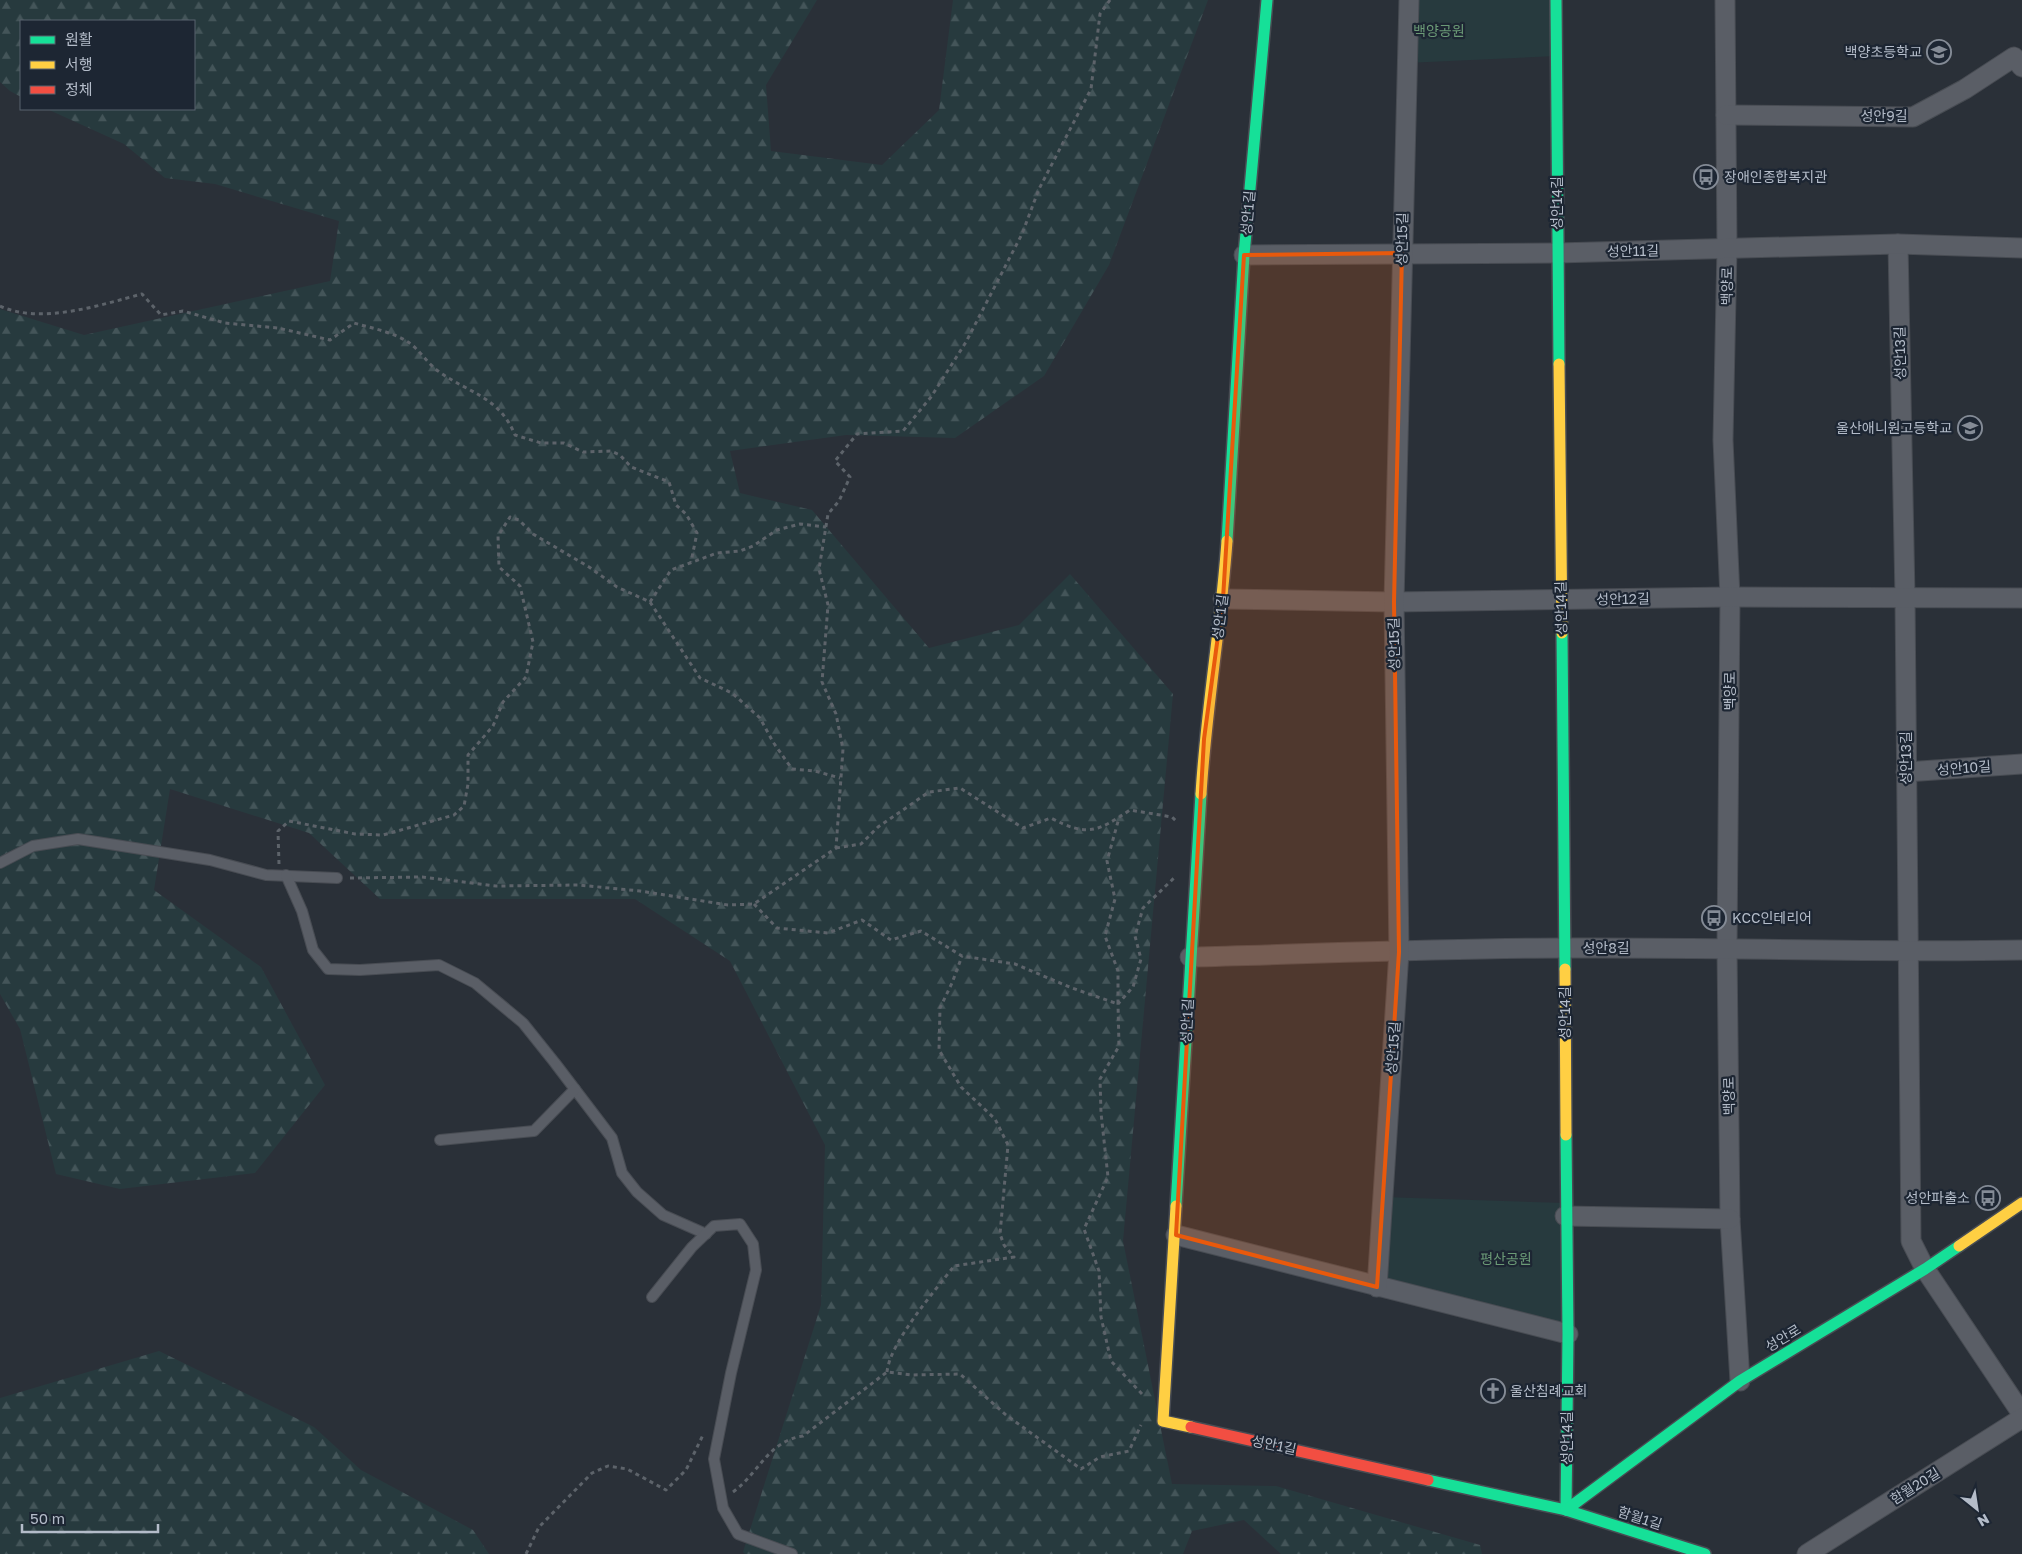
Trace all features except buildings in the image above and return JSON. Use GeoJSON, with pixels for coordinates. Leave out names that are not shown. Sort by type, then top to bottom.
{"type":"FeatureCollection","features":[{"type":"Feature","properties":{"kind":"street","name":"성안1길"},"geometry":{"type":"LineString","coordinates":[[1267,0],[1244,255],[1223,599],[1204,739],[1190,958],[1176,1235],[1163,1421],[1566,1510]]}},
{"type":"Feature","properties":{"kind":"street","name":"성안15길"},"geometry":{"type":"LineString","coordinates":[[1377,1287],[1399,952],[1394,602],[1409,0]]}},
{"type":"Feature","properties":{"kind":"street","name":"성안14길"},"geometry":{"type":"LineString","coordinates":[[1556,0],[1565,1216],[1568,1334],[1566,1510]]}},
{"type":"Feature","properties":{"kind":"street","name":"백양로"},"geometry":{"type":"LineString","coordinates":[[1725,0],[1728,248],[1723,440],[1730,597],[1728,948],[1730,1219],[1740,1381]]}},
{"type":"Feature","properties":{"kind":"street","name":"성안9길"},"geometry":{"type":"LineString","coordinates":[[1726,115],[1914,117],[1965,89],[2014,57],[2022,67]]}},
{"type":"Feature","properties":{"kind":"street","name":"성안11길"},"geometry":{"type":"LineString","coordinates":[[1244,255],[1557,252],[1898,244],[2022,248]]}},
{"type":"Feature","properties":{"kind":"street","name":"성안13길"},"geometry":{"type":"LineString","coordinates":[[1898,244],[1905,597],[1911,1241],[1926,1269],[2022,1414]]}},
{"type":"Feature","properties":{"kind":"street","name":"성안12길"},"geometry":{"type":"LineString","coordinates":[[1223,599],[1394,602],[1730,597],[2022,598]]}},
{"type":"Feature","properties":{"kind":"street","name":"성안10길"},"geometry":{"type":"LineString","coordinates":[[1906,772],[2022,764]]}},
{"type":"Feature","properties":{"kind":"street","name":"성안8길"},"geometry":{"type":"LineString","coordinates":[[1190,958],[1564,948],[1728,948],[1907,953],[2022,950]]}},
{"type":"Feature","properties":{"kind":"street","name":"성안로"},"geometry":{"type":"LineString","coordinates":[[1566,1510],[1740,1381],[1926,1269],[2022,1203]]}},
{"type":"Feature","properties":{"kind":"street"},"geometry":{"type":"LineString","coordinates":[[1565,1216],[1730,1219]]}},
{"type":"Feature","properties":{"kind":"street"},"geometry":{"type":"LineString","coordinates":[[1176,1235],[1568,1334]]}},
{"type":"Feature","properties":{"kind":"street","name":"함월20길"},"geometry":{"type":"LineString","coordinates":[[1807,1554],[2022,1418]]}},
{"type":"Feature","properties":{"kind":"street","name":"함월1길"},"geometry":{"type":"LineString","coordinates":[[1566,1510],[1704,1554]]}},
{"type":"Feature","properties":{"kind":"lane"},"geometry":{"type":"LineString","coordinates":[[0,863],[34,846],[78,839],[210,860],[266,875],[337,878]]}},
{"type":"Feature","properties":{"kind":"lane"},"geometry":{"type":"LineString","coordinates":[[283,875],[302,911],[313,950],[328,969],[360,970],[439,965],[475,984],[523,1023],[612,1138],[622,1173],[637,1192],[663,1215],[706,1234]]}},
{"type":"Feature","properties":{"kind":"lane"},"geometry":{"type":"LineString","coordinates":[[440,1140],[534,1131],[574,1089]]}},
{"type":"Feature","properties":{"kind":"lane"},"geometry":{"type":"LineString","coordinates":[[652,1297],[692,1247],[714,1226],[740,1224],[753,1244],[756,1270],[731,1373],[714,1459],[723,1508],[738,1534],[792,1554]]}},
{"type":"Feature","properties":{"kind":"path"},"geometry":{"type":"LineString","coordinates":[[836,848],[843,748],[836,714],[822,682],[828,605],[819,569],[828,514],[839,501],[850,477],[835,461],[857,434],[903,431],[931,397],[966,342],[1022,234],[1039,189],[1091,89],[1100,14],[1110,0]]}},
{"type":"Feature","properties":{"kind":"path"},"geometry":{"type":"LineString","coordinates":[[0,306],[20,313],[41,313],[86,309],[142,294],[161,315],[183,311],[225,323],[278,328],[330,340],[354,323],[376,329],[408,342],[438,371],[478,393],[508,418],[516,435],[541,443],[564,443],[583,452],[611,451],[620,455],[631,468],[669,482],[676,505],[686,514],[698,533],[691,562]]}},
{"type":"Feature","properties":{"kind":"path"},"geometry":{"type":"LineString","coordinates":[[283,875],[278,832],[289,821],[355,834],[382,835],[454,814],[464,806],[468,784],[468,755],[493,726],[503,702],[526,677],[533,642],[520,586],[499,567],[498,536],[510,517],[519,520],[533,534],[590,567],[617,587],[650,602],[700,678],[732,693],[760,718],[773,742],[792,769],[815,771],[840,778]]}},
{"type":"Feature","properties":{"kind":"path"},"geometry":{"type":"LineString","coordinates":[[650,602],[671,570],[717,553],[740,551],[754,546],[777,530],[800,524],[826,527]]}},
{"type":"Feature","properties":{"kind":"path"},"geometry":{"type":"LineString","coordinates":[[337,878],[422,877],[496,886],[578,885],[640,891],[728,905],[754,904],[836,848],[861,844],[878,827],[929,792],[960,788],[1022,828],[1051,818],[1072,829],[1102,829],[1130,810],[1172,817],[1198,839]]}},
{"type":"Feature","properties":{"kind":"path"},"geometry":{"type":"LineString","coordinates":[[1119,818],[1107,861],[1115,899],[1105,936],[1118,971],[1119,1046],[1100,1079],[1101,1113],[1108,1177],[1084,1229],[1099,1271],[1101,1318],[1111,1361],[1143,1394],[1165,1403]]}},
{"type":"Feature","properties":{"kind":"path"},"geometry":{"type":"LineString","coordinates":[[1118,1004],[1133,987],[1140,959],[1135,936],[1142,908],[1177,875]]}},
{"type":"Feature","properties":{"kind":"path"},"geometry":{"type":"LineString","coordinates":[[754,904],[777,928],[828,933],[862,920],[891,940],[921,931],[962,956],[1015,964],[1072,988],[1118,1004]]}},
{"type":"Feature","properties":{"kind":"path"},"geometry":{"type":"LineString","coordinates":[[887,1372],[888,1362],[903,1336],[954,1266],[1014,1257],[1004,1245],[1000,1234],[1008,1145],[996,1119],[961,1087],[938,1050],[940,1008],[962,956]]}},
{"type":"Feature","properties":{"kind":"path"},"geometry":{"type":"LineString","coordinates":[[721,1496],[732,1493],[747,1482],[762,1460],[789,1438],[803,1436],[887,1372],[960,1374],[1006,1415],[1081,1469],[1100,1457],[1129,1451],[1144,1421]]}},
{"type":"Feature","properties":{"kind":"path"},"geometry":{"type":"LineString","coordinates":[[526,1554],[539,1527],[592,1473],[608,1466],[626,1468],[666,1490],[686,1470],[704,1433]]}},
{"type":"Feature","properties":{"kind":"highlighted area"},"geometry":{"type":"Polygon","coordinates":[[[1402,253],[1394,602],[1399,952],[1377,1287],[1176,1235],[1204,739],[1223,599],[1244,255],[1402,253]]]}},
{"type":"Feature","properties":{"kind":"green space"},"geometry":{"type":"Polygon","coordinates":[[[0,0],[817,0],[766,85],[771,151],[882,165],[939,110],[953,0],[1208,0],[1109,265],[1044,376],[955,438],[846,435],[730,451],[740,493],[812,510],[929,648],[1019,625],[1070,574],[1173,694],[1123,1241],[1172,1484],[1276,1486],[1480,1545],[1482,1554],[1281,1554],[1244,1520],[1192,1531],[1183,1554],[745,1554],[743,1552],[821,1305],[825,1145],[730,961],[635,899],[380,899],[309,833],[170,789],[154,890],[261,967],[325,1085],[255,1173],[120,1189],[56,1174],[20,1029],[0,994],[0,309],[84,335],[330,281],[339,221],[215,184],[165,178],[124,144],[49,110],[195,110],[195,20],[20,20],[20,96],[0,82],[0,0]]]}},
{"type":"Feature","properties":{"kind":"green space","name":"백양공원"},"geometry":{"type":"Polygon","coordinates":[[[1409,0],[1556,0],[1556,56],[1406,63],[1409,0]]]}},
{"type":"Feature","properties":{"kind":"green space","name":"평산공원"},"geometry":{"type":"Polygon","coordinates":[[[1383,1197],[1565,1203],[1568,1334],[1377,1287],[1383,1197]]]}},
{"type":"Feature","properties":{"kind":"green space"},"geometry":{"type":"Polygon","coordinates":[[[159,1351],[314,1427],[361,1470],[473,1530],[489,1554],[0,1554],[0,1398],[159,1351]]]}},
{"type":"Feature","properties":{"kind":"traffic: fast"},"geometry":{"type":"LineString","coordinates":[[1227,541],[1244,255],[1267,0]]}},
{"type":"Feature","properties":{"kind":"traffic: fast"},"geometry":{"type":"LineString","coordinates":[[1556,0],[1559,364]]}},
{"type":"Feature","properties":{"kind":"traffic: fast"},"geometry":{"type":"LineString","coordinates":[[1562,633],[1565,969]]}},
{"type":"Feature","properties":{"kind":"traffic: fast"},"geometry":{"type":"LineString","coordinates":[[1176,1206],[1201,794]]}},
{"type":"Feature","properties":{"kind":"traffic: fast"},"geometry":{"type":"LineString","coordinates":[[1566,1135],[1568,1334],[1566,1510]]}},
{"type":"Feature","properties":{"kind":"traffic: fast"},"geometry":{"type":"LineString","coordinates":[[1566,1510],[1740,1381],[1925,1269],[1959,1246]]}},
{"type":"Feature","properties":{"kind":"traffic: fast"},"geometry":{"type":"LineString","coordinates":[[1428,1480],[1566,1510],[1705,1554]]}},
{"type":"Feature","properties":{"kind":"traffic: slow"},"geometry":{"type":"LineString","coordinates":[[1559,364],[1562,633]]}},
{"type":"Feature","properties":{"kind":"traffic: slow"},"geometry":{"type":"LineString","coordinates":[[1201,794],[1227,541]]}},
{"type":"Feature","properties":{"kind":"traffic: slow"},"geometry":{"type":"LineString","coordinates":[[1565,969],[1566,1135]]}},
{"type":"Feature","properties":{"kind":"traffic: slow"},"geometry":{"type":"LineString","coordinates":[[1959,1246],[2022,1203]]}},
{"type":"Feature","properties":{"kind":"traffic: slow"},"geometry":{"type":"LineString","coordinates":[[1176,1206],[1163,1421],[1191,1427]]}},
{"type":"Feature","properties":{"kind":"traffic: jam"},"geometry":{"type":"LineString","coordinates":[[1191,1427],[1428,1480]]}},
{"type":"Feature","properties":{"kind":"place","name":"백양초등학교"},"geometry":{"type":"Point","coordinates":[1939,52]}},
{"type":"Feature","properties":{"kind":"place","name":"장애인종합복지관"},"geometry":{"type":"Point","coordinates":[1706,177]}},
{"type":"Feature","properties":{"kind":"place","name":"울산애니원고등학교"},"geometry":{"type":"Point","coordinates":[1970,428]}},
{"type":"Feature","properties":{"kind":"place","name":"KCC인테리어"},"geometry":{"type":"Point","coordinates":[1714,918]}},
{"type":"Feature","properties":{"kind":"place","name":"성안파출소"},"geometry":{"type":"Point","coordinates":[1988,1198]}},
{"type":"Feature","properties":{"kind":"place","name":"울산침례교회"},"geometry":{"type":"Point","coordinates":[1493,1391]}}]}
